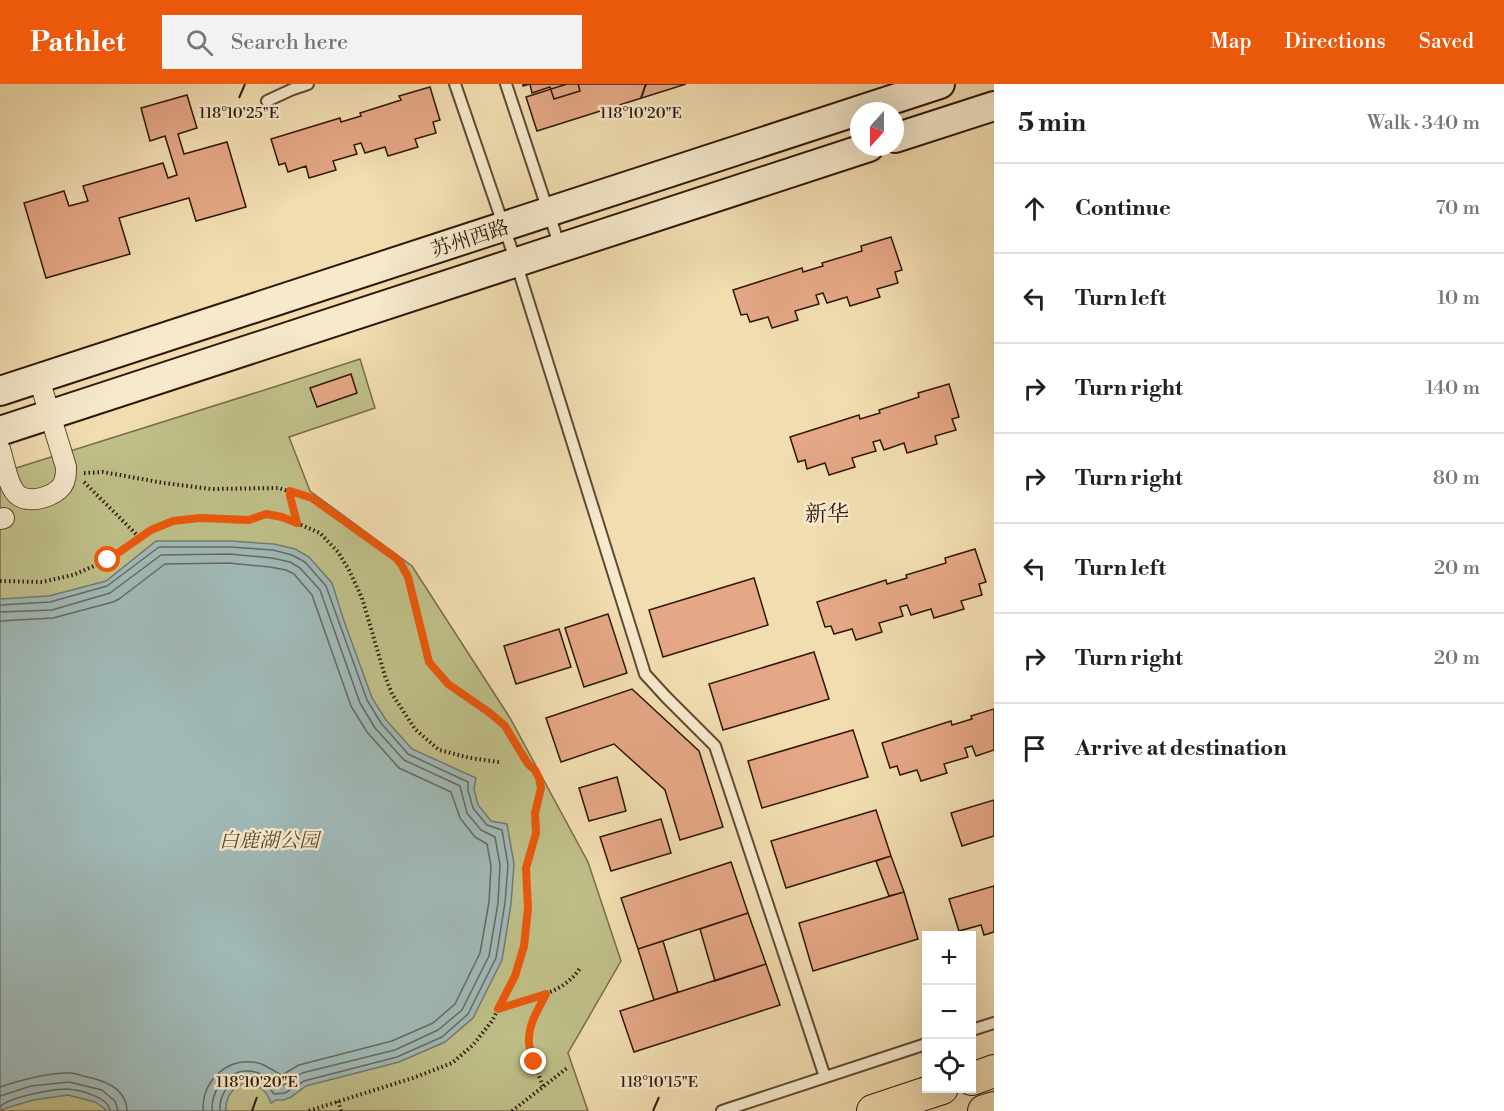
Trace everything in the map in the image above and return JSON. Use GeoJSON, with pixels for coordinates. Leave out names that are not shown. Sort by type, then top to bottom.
{"type":"FeatureCollection","features":[{"type":"Feature","properties":{"kind":"main road"},"geometry":{"type":"LineString","coordinates":[[976,1078],[994,1071]]}},
{"type":"Feature","properties":{"kind":"main road"},"geometry":{"type":"LineString","coordinates":[[873,1111],[929,1093]]}},
{"type":"Feature","properties":{"kind":"main road"},"geometry":{"type":"LineString","coordinates":[[984,1111],[994,1108]]}},
{"type":"Feature","properties":{"kind":"street","name":"苏州西路"},"geometry":{"type":"LineString","coordinates":[[0,392],[936,85]]}},
{"type":"Feature","properties":{"kind":"street"},"geometry":{"type":"LineString","coordinates":[[904,135],[994,106]]}},
{"type":"Feature","properties":{"kind":"street","name":"苏州西路"},"geometry":{"type":"LineString","coordinates":[[0,430],[850,153]]}},
{"type":"Feature","properties":{"kind":"street"},"geometry":{"type":"LineString","coordinates":[[0,449],[10,484],[19,496],[32,499],[42,498],[52,493],[71,476],[66,467],[39,379]]}},
{"type":"Feature","properties":{"kind":"lane"},"geometry":{"type":"LineString","coordinates":[[267,101],[292,86],[308,84]]}},
{"type":"Feature","properties":{"kind":"lane"},"geometry":{"type":"LineString","coordinates":[[455,84],[516,262],[645,674],[715,746],[825,1077]]}},
{"type":"Feature","properties":{"kind":"lane"},"geometry":{"type":"LineString","coordinates":[[506,84],[560,248]]}},
{"type":"Feature","properties":{"kind":"lane"},"geometry":{"type":"LineString","coordinates":[[976,1029],[994,1023]]}},
{"type":"Feature","properties":{"kind":"lane"},"geometry":{"type":"LineString","coordinates":[[722,1111],[922,1046]]}},
{"type":"Feature","properties":{"kind":"path"},"geometry":{"type":"LineString","coordinates":[[71,476],[103,472],[211,489],[278,488],[312,498],[396,558],[401,564],[408,577],[429,662],[448,684],[505,726],[539,778],[541,788],[535,813],[536,833],[526,868],[528,908],[524,946],[515,976],[492,1021],[473,1045],[452,1063],[413,1078],[308,1111]]}},
{"type":"Feature","properties":{"kind":"path"},"geometry":{"type":"LineString","coordinates":[[71,476],[140,538]]}},
{"type":"Feature","properties":{"kind":"path"},"geometry":{"type":"LineString","coordinates":[[290,491],[297,523]]}},
{"type":"Feature","properties":{"kind":"path"},"geometry":{"type":"LineString","coordinates":[[0,581],[42,582],[73,575],[108,560],[151,530],[173,521],[200,518],[249,520],[266,514],[282,517],[320,533],[344,561],[362,598],[392,694],[415,729],[439,750],[499,762]]}},
{"type":"Feature","properties":{"kind":"path"},"geometry":{"type":"LineString","coordinates":[[498,1009],[546,994],[568,982],[580,968]]}},
{"type":"Feature","properties":{"kind":"path"},"geometry":{"type":"LineString","coordinates":[[543,1086],[528,1041],[529,1031],[546,994]]}},
{"type":"Feature","properties":{"kind":"path"},"geometry":{"type":"LineString","coordinates":[[512,1111],[567,1068]]}},
{"type":"Feature","properties":{"kind":"path"},"geometry":{"type":"LineString","coordinates":[[339,1101],[341,1111]]}},
{"type":"Feature","properties":{"kind":"green space","name":"白鹿湖公园"},"geometry":{"type":"Polygon","coordinates":[[[360,359],[375,408],[289,437],[310,491],[412,566],[510,718],[588,862],[621,961],[568,1053],[588,1111],[0,1111],[0,473],[360,359]]]}},
{"type":"Feature","properties":{"kind":"water","name":"白鹿湖公园"},"geometry":{"type":"Polygon","coordinates":[[[156,541],[230,541],[274,544],[295,549],[309,557],[332,583],[372,698],[386,720],[412,749],[476,778],[474,789],[478,805],[491,821],[507,824],[514,864],[511,904],[502,960],[473,1018],[445,1042],[399,1062],[306,1086],[284,1100],[271,1103],[264,1091],[256,1085],[243,1084],[232,1091],[226,1103],[226,1111],[108,1111],[95,1102],[68,1095],[33,1100],[0,1110],[0,599],[49,596],[106,581],[156,541]]]}},
{"type":"Feature","properties":{"kind":"building"},"geometry":{"type":"Polygon","coordinates":[[[530,84],[578,84],[580,91],[554,99],[550,87],[532,93],[530,84]]]}},
{"type":"Feature","properties":{"kind":"building"},"geometry":{"type":"Polygon","coordinates":[[[567,84],[686,84],[537,131],[526,97],[567,84]]]}},
{"type":"Feature","properties":{"kind":"building"},"geometry":{"type":"Polygon","coordinates":[[[430,87],[440,120],[433,122],[436,133],[415,139],[418,147],[388,156],[385,147],[365,153],[361,143],[354,145],[357,154],[333,161],[336,170],[309,178],[306,166],[288,172],[285,163],[279,165],[271,139],[340,118],[341,122],[361,116],[360,113],[401,100],[399,96],[430,87]]]}},
{"type":"Feature","properties":{"kind":"building"},"geometry":{"type":"Polygon","coordinates":[[[187,95],[197,128],[178,134],[184,154],[227,142],[246,207],[196,221],[189,198],[119,218],[130,254],[46,278],[24,203],[64,191],[69,206],[88,201],[83,186],[163,163],[168,178],[177,175],[165,136],[150,141],[141,108],[187,95]]]}},
{"type":"Feature","properties":{"kind":"building"},"geometry":{"type":"Polygon","coordinates":[[[891,237],[902,270],[895,272],[898,283],[877,289],[880,297],[850,306],[847,297],[827,303],[823,293],[816,295],[819,304],[795,311],[798,320],[772,328],[768,317],[750,322],[747,314],[741,315],[733,290],[802,268],[803,272],[823,266],[822,263],[862,251],[861,246],[891,237]]]}},
{"type":"Feature","properties":{"kind":"building"},"geometry":{"type":"Polygon","coordinates":[[[351,374],[357,393],[317,407],[310,388],[351,374]]]}},
{"type":"Feature","properties":{"kind":"building"},"geometry":{"type":"Polygon","coordinates":[[[949,384],[959,417],[952,419],[956,430],[935,436],[937,444],[907,453],[904,443],[884,450],[880,440],[873,442],[876,451],[852,458],[855,467],[829,475],[825,463],[807,469],[805,460],[798,462],[790,437],[859,415],[860,419],[880,413],[879,410],[919,397],[918,393],[949,384]]]}},
{"type":"Feature","properties":{"kind":"building"},"geometry":{"type":"Polygon","coordinates":[[[975,549],[986,582],[979,584],[982,595],[961,601],[964,609],[934,618],[931,609],[911,615],[907,605],[900,607],[903,616],[879,623],[882,632],[856,640],[852,629],[834,634],[831,626],[825,627],[817,602],[886,580],[887,584],[907,578],[906,575],[946,563],[945,558],[975,549]]]}},
{"type":"Feature","properties":{"kind":"building"},"geometry":{"type":"Polygon","coordinates":[[[754,578],[768,625],[663,657],[649,610],[754,578]]]}},
{"type":"Feature","properties":{"kind":"building"},"geometry":{"type":"Polygon","coordinates":[[[608,614],[627,673],[584,687],[565,628],[608,614]]]}},
{"type":"Feature","properties":{"kind":"building"},"geometry":{"type":"Polygon","coordinates":[[[559,629],[571,667],[516,684],[504,646],[559,629]]]}},
{"type":"Feature","properties":{"kind":"building"},"geometry":{"type":"Polygon","coordinates":[[[814,652],[829,699],[723,730],[709,684],[814,652]]]}},
{"type":"Feature","properties":{"kind":"building"},"geometry":{"type":"Polygon","coordinates":[[[632,689],[699,751],[723,827],[680,840],[665,790],[614,744],[561,762],[546,718],[632,689]]]}},
{"type":"Feature","properties":{"kind":"building"},"geometry":{"type":"Polygon","coordinates":[[[994,709],[994,750],[976,756],[972,746],[965,748],[968,757],[944,764],[947,773],[921,781],[917,770],[900,775],[897,766],[890,768],[882,743],[951,721],[952,725],[972,719],[971,716],[994,709]]]}},
{"type":"Feature","properties":{"kind":"building"},"geometry":{"type":"Polygon","coordinates":[[[853,730],[868,777],[762,808],[748,761],[853,730]]]}},
{"type":"Feature","properties":{"kind":"building"},"geometry":{"type":"Polygon","coordinates":[[[617,777],[626,811],[589,821],[579,788],[617,777]]]}},
{"type":"Feature","properties":{"kind":"building"},"geometry":{"type":"Polygon","coordinates":[[[994,800],[994,836],[962,846],[951,813],[994,800]]]}},
{"type":"Feature","properties":{"kind":"building"},"geometry":{"type":"Polygon","coordinates":[[[876,810],[891,856],[786,888],[771,841],[876,810]]]}},
{"type":"Feature","properties":{"kind":"building"},"geometry":{"type":"Polygon","coordinates":[[[661,819],[671,853],[611,871],[600,837],[661,819]]]}},
{"type":"Feature","properties":{"kind":"building"},"geometry":{"type":"Polygon","coordinates":[[[891,856],[904,892],[889,896],[876,861],[891,856]]]}},
{"type":"Feature","properties":{"kind":"building"},"geometry":{"type":"Polygon","coordinates":[[[731,862],[748,913],[638,949],[621,898],[731,862]]]}},
{"type":"Feature","properties":{"kind":"building"},"geometry":{"type":"Polygon","coordinates":[[[994,886],[994,932],[984,935],[981,925],[959,931],[949,899],[994,886]]]}},
{"type":"Feature","properties":{"kind":"building"},"geometry":{"type":"Polygon","coordinates":[[[904,892],[918,939],[813,971],[799,923],[904,892]]]}},
{"type":"Feature","properties":{"kind":"building"},"geometry":{"type":"Polygon","coordinates":[[[748,913],[766,964],[715,981],[700,929],[748,913]]]}},
{"type":"Feature","properties":{"kind":"building"},"geometry":{"type":"Polygon","coordinates":[[[663,941],[678,992],[654,1000],[638,949],[663,941]]]}},
{"type":"Feature","properties":{"kind":"building"},"geometry":{"type":"Polygon","coordinates":[[[766,964],[780,1005],[634,1052],[620,1011],[766,964]]]}},
{"type":"Feature","properties":{"kind":"district","name":"新华"},"geometry":{"type":"Point","coordinates":[827,513]}},
{"type":"Feature","properties":{"kind":"route"},"geometry":{"type":"LineString","coordinates":[[108,560],[151,530],[173,521],[200,518],[249,520],[266,514],[297,523],[290,491],[312,498],[396,558],[408,577],[429,662],[448,684],[505,726],[539,778],[541,788],[535,813],[536,833],[526,868],[528,908],[524,946],[515,976],[498,1009],[546,994],[529,1031],[528,1041],[534,1062]]}}]}
